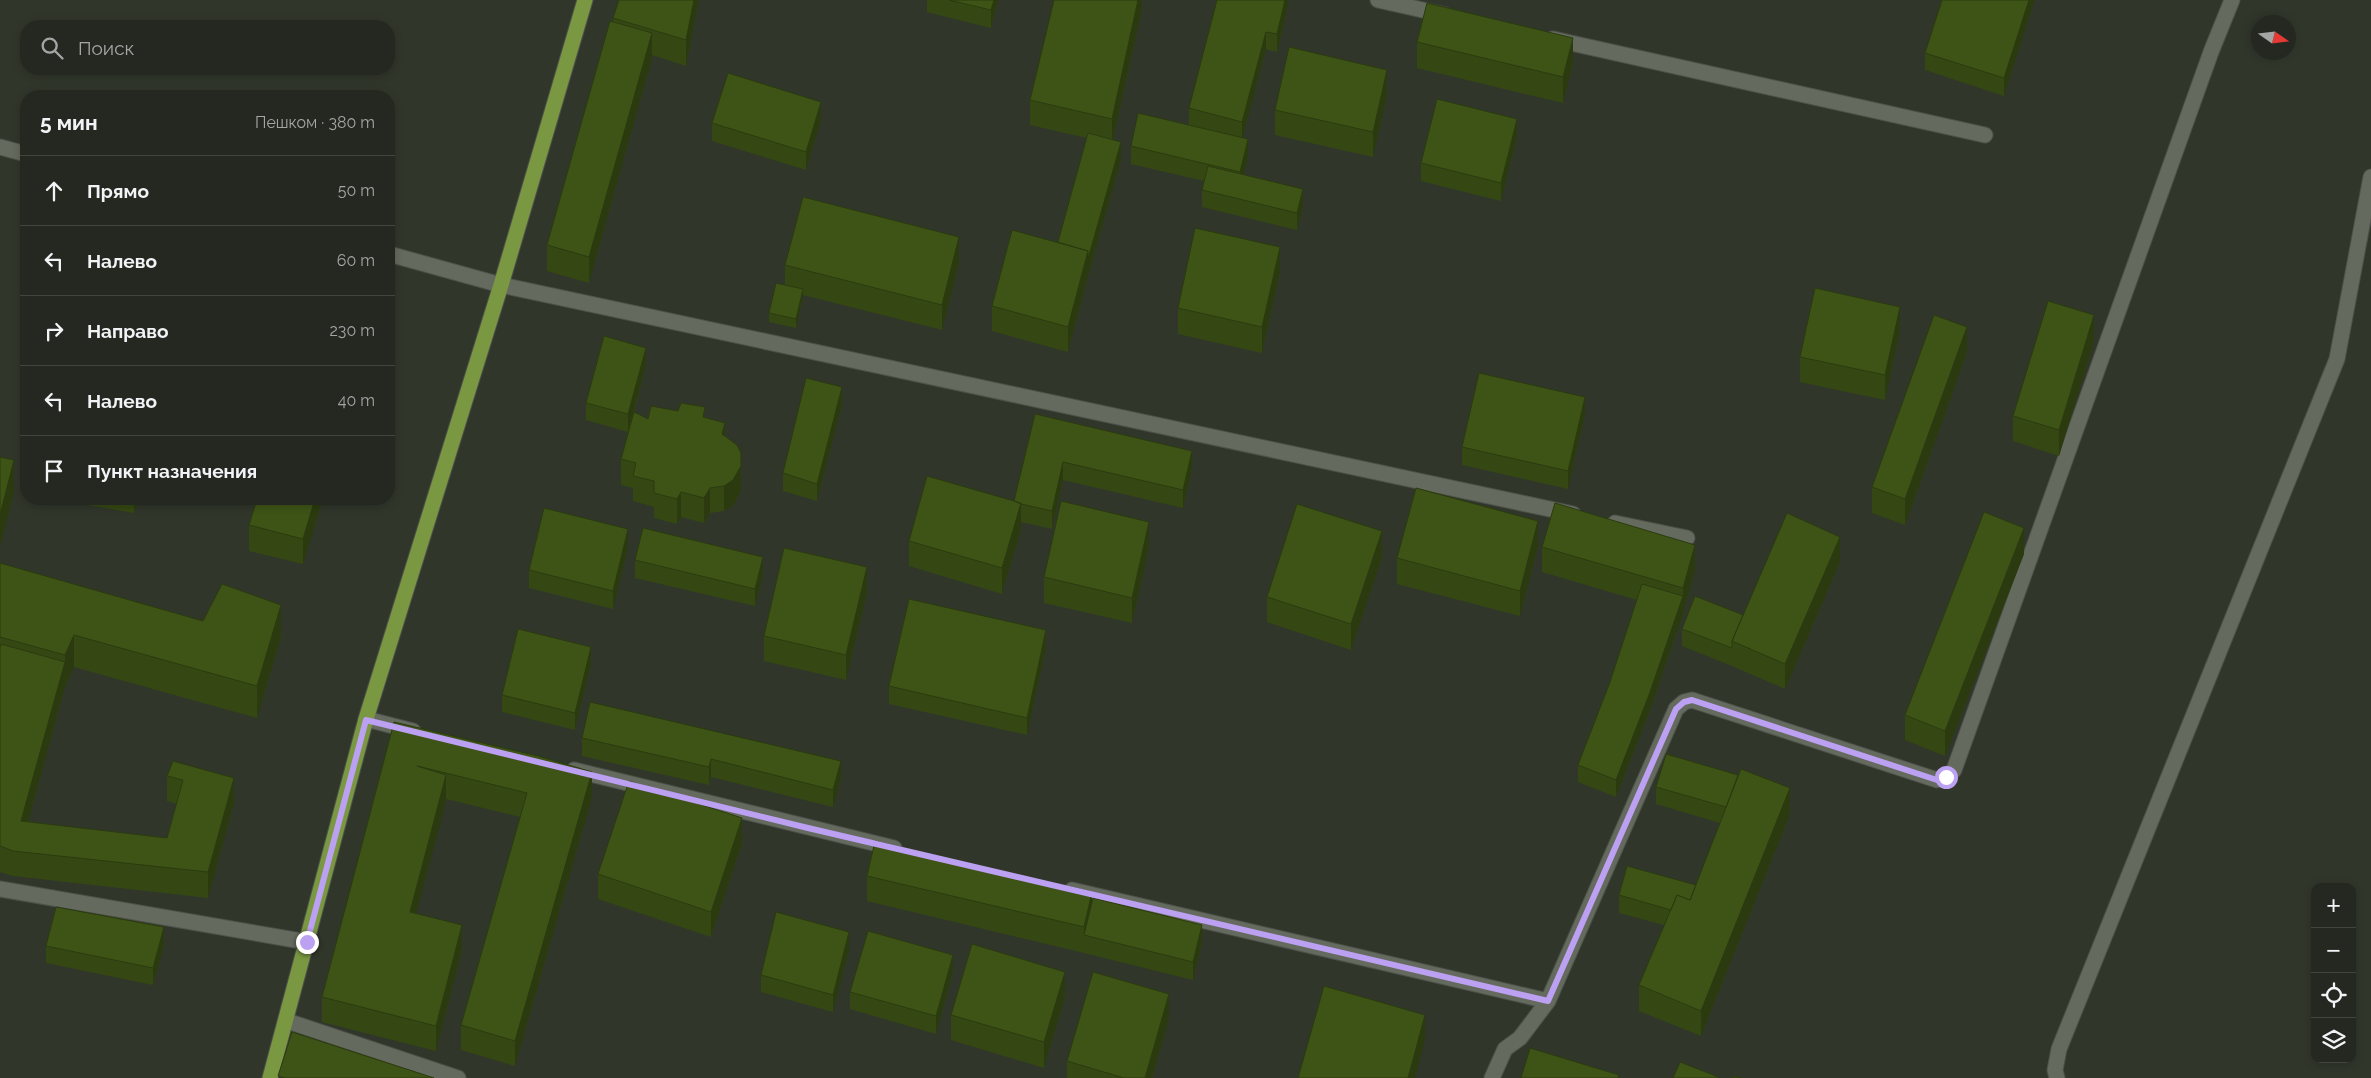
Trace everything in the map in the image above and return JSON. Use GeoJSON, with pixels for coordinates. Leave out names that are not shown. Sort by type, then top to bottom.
{"type":"FeatureCollection","features":[{"type":"Feature","properties":{"kind":"main road"},"geometry":{"type":"LineString","coordinates":[[270,1078],[287,1021],[366,720],[501,285],[585,0]]}},
{"type":"Feature","properties":{"kind":"street"},"geometry":{"type":"LineString","coordinates":[[1378,0],[1456,17]]}},
{"type":"Feature","properties":{"kind":"street"},"geometry":{"type":"LineString","coordinates":[[1492,1078],[1505,1049],[1520,1038],[1548,1001],[1676,709],[1684,702],[1692,700],[1937,780],[1946,777],[1954,770],[2210,52],[2232,0]]}},
{"type":"Feature","properties":{"kind":"street"},"geometry":{"type":"LineString","coordinates":[[1542,36],[1985,136]]}},
{"type":"Feature","properties":{"kind":"street"},"geometry":{"type":"LineString","coordinates":[[0,147],[20,152]]}},
{"type":"Feature","properties":{"kind":"street"},"geometry":{"type":"LineString","coordinates":[[2057,1078],[2055,1070],[2059,1050],[2337,359],[2371,178]]}},
{"type":"Feature","properties":{"kind":"street"},"geometry":{"type":"LineString","coordinates":[[395,256],[501,285],[1687,538]]}},
{"type":"Feature","properties":{"kind":"street"},"geometry":{"type":"LineString","coordinates":[[366,720],[423,734]]}},
{"type":"Feature","properties":{"kind":"street"},"geometry":{"type":"LineString","coordinates":[[558,767],[906,851]]}},
{"type":"Feature","properties":{"kind":"street"},"geometry":{"type":"LineString","coordinates":[[1061,887],[1548,1001]]}},
{"type":"Feature","properties":{"kind":"street"},"geometry":{"type":"LineString","coordinates":[[0,889],[307,942]]}},
{"type":"Feature","properties":{"kind":"street"},"geometry":{"type":"LineString","coordinates":[[287,1021],[458,1078]]}},
{"type":"Feature","properties":{"kind":"building"},"geometry":{"type":"Polygon","coordinates":[[[619,0],[694,0],[686,40],[613,18],[619,0]]]}},
{"type":"Feature","properties":{"kind":"building"},"geometry":{"type":"Polygon","coordinates":[[[949,0],[994,0],[991,10],[949,0]]]}},
{"type":"Feature","properties":{"kind":"building"},"geometry":{"type":"Polygon","coordinates":[[[1054,0],[1138,0],[1112,119],[1030,100],[1054,0]]]}},
{"type":"Feature","properties":{"kind":"building"},"geometry":{"type":"Polygon","coordinates":[[[1217,0],[1285,0],[1277,34],[1266,32],[1242,122],[1189,108],[1217,0]]]}},
{"type":"Feature","properties":{"kind":"building"},"geometry":{"type":"Polygon","coordinates":[[[1942,0],[2029,0],[2004,78],[1925,53],[1942,0]]]}},
{"type":"Feature","properties":{"kind":"building"},"geometry":{"type":"Polygon","coordinates":[[[1427,3],[1573,38],[1563,77],[1417,42],[1427,3]]]}},
{"type":"Feature","properties":{"kind":"building"},"geometry":{"type":"Polygon","coordinates":[[[610,21],[652,33],[589,257],[547,245],[610,21]]]}},
{"type":"Feature","properties":{"kind":"building"},"geometry":{"type":"Polygon","coordinates":[[[1289,47],[1387,70],[1373,132],[1275,110],[1289,47]]]}},
{"type":"Feature","properties":{"kind":"building"},"geometry":{"type":"Polygon","coordinates":[[[728,73],[821,102],[806,152],[712,123],[728,73]]]}},
{"type":"Feature","properties":{"kind":"building"},"geometry":{"type":"Polygon","coordinates":[[[1437,99],[1517,119],[1501,183],[1421,163],[1437,99]]]}},
{"type":"Feature","properties":{"kind":"building"},"geometry":{"type":"Polygon","coordinates":[[[1138,113],[1248,139],[1240,172],[1131,146],[1138,113]]]}},
{"type":"Feature","properties":{"kind":"building"},"geometry":{"type":"Polygon","coordinates":[[[1088,133],[1121,142],[1088,259],[1088,251],[1058,242],[1088,133]]]}},
{"type":"Feature","properties":{"kind":"building"},"geometry":{"type":"Polygon","coordinates":[[[1208,166],[1303,189],[1297,213],[1202,190],[1208,166]]]}},
{"type":"Feature","properties":{"kind":"building"},"geometry":{"type":"Polygon","coordinates":[[[803,197],[959,237],[942,305],[785,265],[803,197]]]}},
{"type":"Feature","properties":{"kind":"building"},"geometry":{"type":"Polygon","coordinates":[[[1195,228],[1280,247],[1262,327],[1178,308],[1195,228]]]}},
{"type":"Feature","properties":{"kind":"building"},"geometry":{"type":"Polygon","coordinates":[[[1012,230],[1088,251],[1068,327],[992,306],[1012,230]]]}},
{"type":"Feature","properties":{"kind":"building"},"geometry":{"type":"Polygon","coordinates":[[[776,283],[803,289],[796,319],[769,313],[776,283]]]}},
{"type":"Feature","properties":{"kind":"building"},"geometry":{"type":"Polygon","coordinates":[[[1815,288],[1900,307],[1885,375],[1800,357],[1815,288]]]}},
{"type":"Feature","properties":{"kind":"building"},"geometry":{"type":"Polygon","coordinates":[[[2048,301],[2094,315],[2059,430],[2013,416],[2048,301]]]}},
{"type":"Feature","properties":{"kind":"building"},"geometry":{"type":"Polygon","coordinates":[[[1934,315],[1967,327],[1905,499],[1872,487],[1934,315]]]}},
{"type":"Feature","properties":{"kind":"building"},"geometry":{"type":"Polygon","coordinates":[[[604,336],[646,348],[628,414],[586,403],[604,336]]]}},
{"type":"Feature","properties":{"kind":"building"},"geometry":{"type":"Polygon","coordinates":[[[1479,373],[1585,397],[1568,471],[1462,447],[1479,373]]]}},
{"type":"Feature","properties":{"kind":"building"},"geometry":{"type":"Polygon","coordinates":[[[806,378],[842,387],[817,484],[783,473],[806,378]]]}},
{"type":"Feature","properties":{"kind":"building"},"geometry":{"type":"Polygon","coordinates":[[[681,403],[705,407],[703,417],[725,423],[722,434],[737,445],[741,453],[741,466],[733,480],[724,486],[710,488],[704,498],[681,492],[677,499],[654,493],[654,481],[633,476],[636,463],[621,459],[634,412],[648,419],[651,406],[678,411],[681,403]]]}},
{"type":"Feature","properties":{"kind":"building"},"geometry":{"type":"Polygon","coordinates":[[[1035,414],[1192,451],[1183,490],[1063,462],[1052,511],[1014,501],[1035,414]]]}},
{"type":"Feature","properties":{"kind":"building"},"geometry":{"type":"Polygon","coordinates":[[[0,457],[14,460],[0,515],[0,457]]]}},
{"type":"Feature","properties":{"kind":"building"},"geometry":{"type":"Polygon","coordinates":[[[927,476],[1021,503],[1002,568],[909,541],[927,476]]]}},
{"type":"Feature","properties":{"kind":"building"},"geometry":{"type":"Polygon","coordinates":[[[1416,488],[1538,521],[1520,591],[1397,558],[1416,488]]]}},
{"type":"Feature","properties":{"kind":"building"},"geometry":{"type":"Polygon","coordinates":[[[1061,501],[1149,522],[1132,598],[1044,577],[1061,501]]]}},
{"type":"Feature","properties":{"kind":"building"},"geometry":{"type":"Polygon","coordinates":[[[1555,503],[1695,545],[1683,588],[1542,547],[1555,503]]]}},
{"type":"Feature","properties":{"kind":"building"},"geometry":{"type":"Polygon","coordinates":[[[1297,504],[1382,531],[1351,624],[1267,597],[1297,504]]]}},
{"type":"Feature","properties":{"kind":"building"},"geometry":{"type":"Polygon","coordinates":[[[255,505],[313,505],[303,539],[249,525],[255,505]]]}},
{"type":"Feature","properties":{"kind":"building"},"geometry":{"type":"Polygon","coordinates":[[[544,508],[628,529],[613,591],[529,570],[544,508]]]}},
{"type":"Feature","properties":{"kind":"building"},"geometry":{"type":"Polygon","coordinates":[[[1984,512],[2024,528],[1945,731],[1905,715],[1984,512]]]}},
{"type":"Feature","properties":{"kind":"building"},"geometry":{"type":"Polygon","coordinates":[[[1787,513],[1840,537],[1785,664],[1732,641],[1787,513]]]}},
{"type":"Feature","properties":{"kind":"building"},"geometry":{"type":"Polygon","coordinates":[[[643,528],[763,557],[755,589],[635,560],[643,528]]]}},
{"type":"Feature","properties":{"kind":"building"},"geometry":{"type":"Polygon","coordinates":[[[784,548],[867,567],[846,655],[764,636],[784,548]]]}},
{"type":"Feature","properties":{"kind":"building"},"geometry":{"type":"Polygon","coordinates":[[[0,563],[203,621],[222,584],[281,605],[257,686],[74,635],[65,655],[0,637],[0,563]]]}},
{"type":"Feature","properties":{"kind":"building"},"geometry":{"type":"Polygon","coordinates":[[[1642,584],[1683,596],[1649,695],[1616,780],[1578,765],[1610,682],[1642,584]]]}},
{"type":"Feature","properties":{"kind":"building"},"geometry":{"type":"Polygon","coordinates":[[[1695,596],[1743,615],[1732,641],[1732,648],[1682,629],[1695,596]]]}},
{"type":"Feature","properties":{"kind":"building"},"geometry":{"type":"Polygon","coordinates":[[[909,599],[1046,630],[1027,718],[889,686],[909,599]]]}},
{"type":"Feature","properties":{"kind":"building"},"geometry":{"type":"Polygon","coordinates":[[[518,629],[591,647],[575,713],[502,695],[518,629]]]}},
{"type":"Feature","properties":{"kind":"building"},"geometry":{"type":"Polygon","coordinates":[[[1,644],[65,662],[21,821],[167,838],[183,780],[167,776],[173,761],[234,778],[208,872],[13,851],[0,846],[1,644]]]}},
{"type":"Feature","properties":{"kind":"building"},"geometry":{"type":"Polygon","coordinates":[[[590,702],[841,761],[833,790],[711,759],[709,767],[582,738],[590,702]]]}},
{"type":"Feature","properties":{"kind":"building"},"geometry":{"type":"Polygon","coordinates":[[[394,722],[538,756],[592,772],[515,1041],[461,1025],[527,793],[417,766],[446,775],[410,912],[462,925],[436,1026],[322,997],[394,722]]]}},
{"type":"Feature","properties":{"kind":"building"},"geometry":{"type":"Polygon","coordinates":[[[1666,754],[1738,775],[1726,807],[1656,787],[1666,754]]]}},
{"type":"Feature","properties":{"kind":"building"},"geometry":{"type":"Polygon","coordinates":[[[1741,769],[1790,788],[1701,1011],[1639,985],[1677,895],[1690,900],[1741,769]]]}},
{"type":"Feature","properties":{"kind":"building"},"geometry":{"type":"Polygon","coordinates":[[[629,781],[742,818],[711,912],[598,874],[629,781]]]}},
{"type":"Feature","properties":{"kind":"building"},"geometry":{"type":"Polygon","coordinates":[[[875,841],[1092,892],[1084,927],[867,876],[875,841]]]}},
{"type":"Feature","properties":{"kind":"building"},"geometry":{"type":"Polygon","coordinates":[[[1627,866],[1696,885],[1690,900],[1677,895],[1671,910],[1619,895],[1627,866]]]}},
{"type":"Feature","properties":{"kind":"building"},"geometry":{"type":"Polygon","coordinates":[[[1093,898],[1202,925],[1193,962],[1084,935],[1093,898]]]}},
{"type":"Feature","properties":{"kind":"building"},"geometry":{"type":"Polygon","coordinates":[[[56,907],[164,927],[153,968],[46,946],[56,907]]]}},
{"type":"Feature","properties":{"kind":"building"},"geometry":{"type":"Polygon","coordinates":[[[776,912],[849,932],[833,995],[761,975],[776,912]]]}},
{"type":"Feature","properties":{"kind":"building"},"geometry":{"type":"Polygon","coordinates":[[[868,931],[953,955],[936,1016],[850,992],[868,931]]]}},
{"type":"Feature","properties":{"kind":"building"},"geometry":{"type":"Polygon","coordinates":[[[972,944],[1065,972],[1044,1042],[951,1015],[972,944]]]}},
{"type":"Feature","properties":{"kind":"building"},"geometry":{"type":"Polygon","coordinates":[[[1093,972],[1169,994],[1145,1078],[1124,1078],[1067,1061],[1093,972]]]}},
{"type":"Feature","properties":{"kind":"building"},"geometry":{"type":"Polygon","coordinates":[[[1324,986],[1425,1015],[1408,1078],[1298,1078],[1324,986]]]}},
{"type":"Feature","properties":{"kind":"building"},"geometry":{"type":"Polygon","coordinates":[[[292,1032],[434,1078],[285,1078],[278,1076],[292,1032]]]}},
{"type":"Feature","properties":{"kind":"building"},"geometry":{"type":"Polygon","coordinates":[[[1530,1048],[1619,1075],[1618,1078],[1521,1078],[1530,1048]]]}},
{"type":"Feature","properties":{"kind":"building"},"geometry":{"type":"Polygon","coordinates":[[[1680,1062],[1721,1078],[1673,1078],[1680,1062]]]}},
{"type":"Feature","properties":{"kind":"route"},"geometry":{"type":"LineString","coordinates":[[307,942],[366,720],[808,828],[1548,1001],[1676,709],[1684,702],[1692,700],[1937,780],[1946,777]]}}]}
